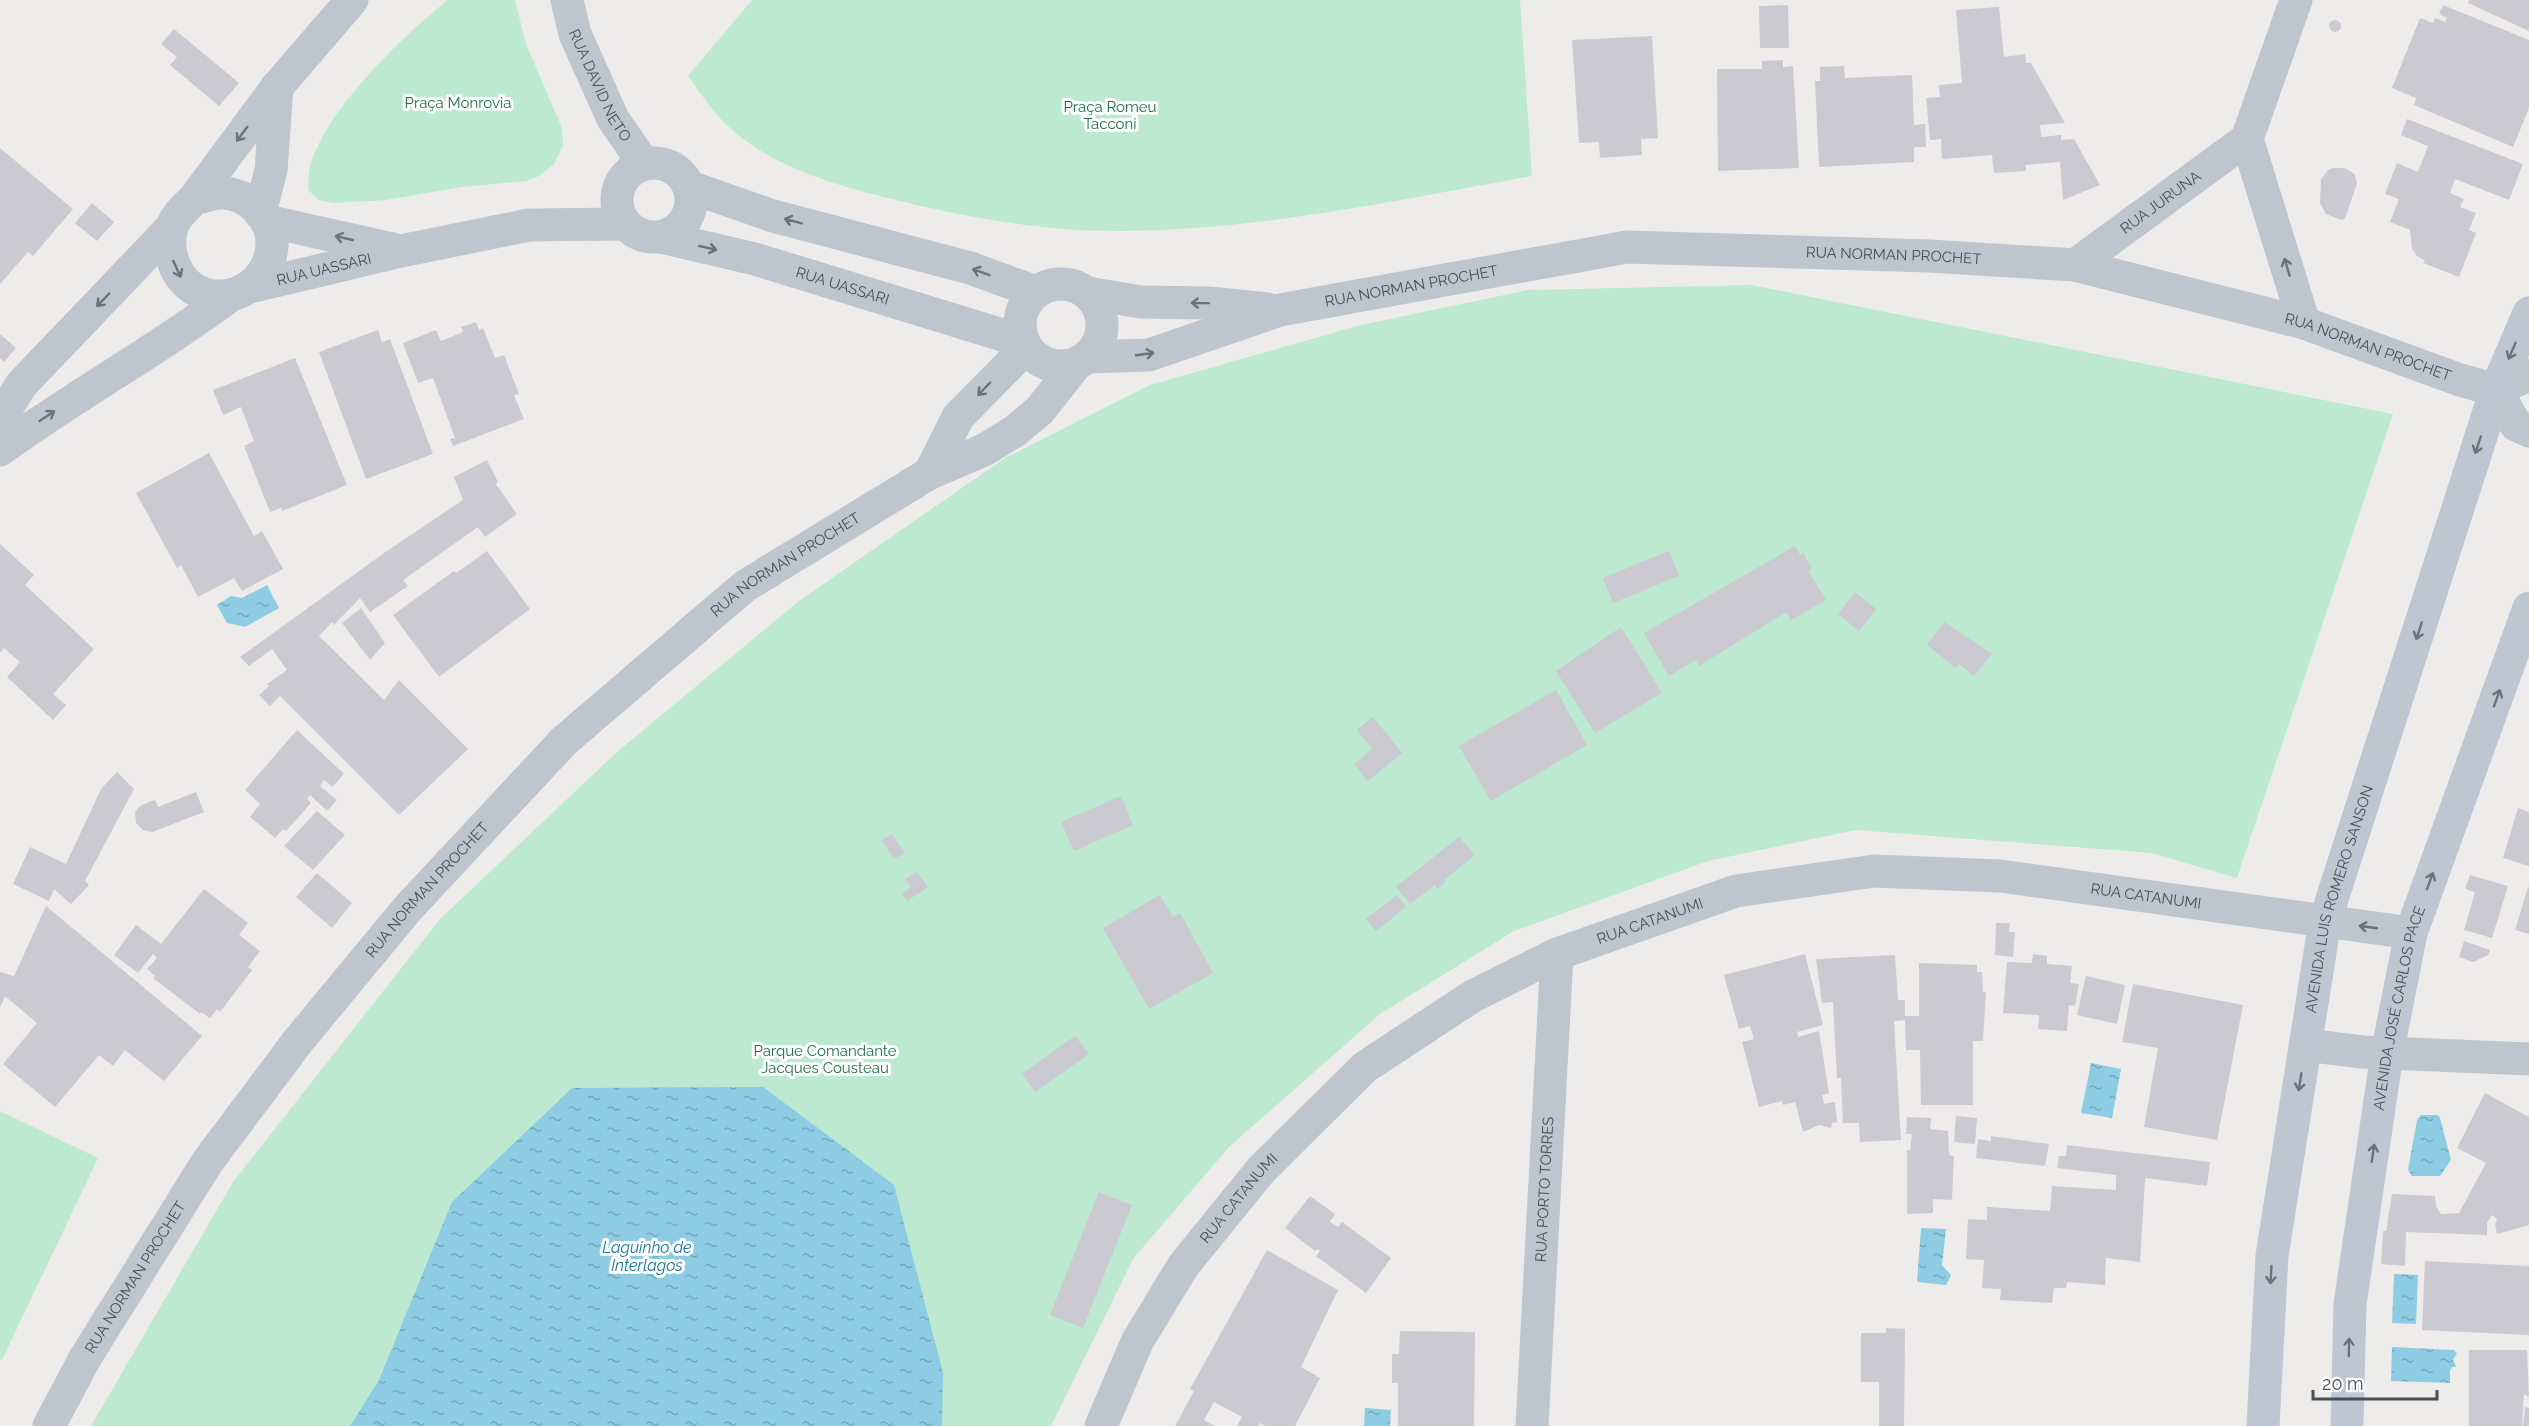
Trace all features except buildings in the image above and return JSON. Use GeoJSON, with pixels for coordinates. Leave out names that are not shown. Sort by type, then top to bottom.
{"type":"FeatureCollection","features":[{"type":"Feature","properties":{"kind":"main road"},"geometry":{"type":"LineString","coordinates":[[2496,390],[2529,313]]}},
{"type":"Feature","properties":{"kind":"main road","name":"AVENIDA LUIS ROMERO SANSON"},"geometry":{"type":"LineString","coordinates":[[2263,1426],[2272,1256],[2325,921],[2496,390]]}},
{"type":"Feature","properties":{"kind":"main road","name":"AVENIDA JOSÉ CARLOS PACE"},"geometry":{"type":"LineString","coordinates":[[2347,1426],[2350,1304],[2387,1054],[2411,933],[2529,608]]}},
{"type":"Feature","properties":{"kind":"street"},"geometry":{"type":"LineString","coordinates":[[0,419],[21,385],[172,227],[277,87],[352,0]]}},
{"type":"Feature","properties":{"kind":"street","name":"RUA DAVID NETO"},"geometry":{"type":"LineString","coordinates":[[567,0],[575,34],[612,118],[644,164]]}},
{"type":"Feature","properties":{"kind":"street"},"geometry":{"type":"LineString","coordinates":[[2296,0],[2247,139],[2304,323]]}},
{"type":"Feature","properties":{"kind":"street"},"geometry":{"type":"LineString","coordinates":[[264,217],[272,170],[277,87]]}},
{"type":"Feature","properties":{"kind":"street","name":"RUA JURUNA"},"geometry":{"type":"LineString","coordinates":[[2075,265],[2247,139]]}},
{"type":"Feature","properties":{"kind":"street"},"geometry":{"type":"LineString","coordinates":[[663,163],[680,171],[690,187],[691,208],[681,227],[661,237],[642,235],[625,224],[617,207],[619,189],[628,173],[644,164],[663,163]]}},
{"type":"Feature","properties":{"kind":"street"},"geometry":{"type":"LineString","coordinates":[[690,187],[773,216],[970,268],[1036,292]]}},
{"type":"Feature","properties":{"kind":"street"},"geometry":{"type":"LineString","coordinates":[[0,450],[42,420],[190,326],[263,275],[271,257],[273,238],[264,217],[248,200],[221,193],[194,200]]}},
{"type":"Feature","properties":{"kind":"street","name":"RUA UASSARI"},"geometry":{"type":"LineString","coordinates":[[264,217],[401,251]]}},
{"type":"Feature","properties":{"kind":"street","name":"RUA UASSARI"},"geometry":{"type":"LineString","coordinates":[[241,291],[401,251],[529,225],[625,224]]}},
{"type":"Feature","properties":{"kind":"street"},"geometry":{"type":"LineString","coordinates":[[172,227],[170,254],[181,279],[205,294],[241,291]]}},
{"type":"Feature","properties":{"kind":"street","name":"RUA UASSARI"},"geometry":{"type":"LineString","coordinates":[[661,237],[755,259],[1024,344]]}},
{"type":"Feature","properties":{"kind":"street","name":"RUA NORMAN PROCHET"},"geometry":{"type":"LineString","coordinates":[[49,1426],[85,1358],[208,1161],[298,1041],[409,907],[564,741],[745,586],[930,473],[984,450],[1015,431],[1040,410],[1082,360],[1149,355],[1280,310],[1627,247],[1929,256],[2075,265],[2304,323],[2460,381],[2496,390]]}},
{"type":"Feature","properties":{"kind":"street"},"geometry":{"type":"LineString","coordinates":[[1052,284],[1071,285],[1087,293],[1098,307],[1103,325],[1098,342],[1082,360],[1058,367],[1039,361],[1024,344],[1019,323],[1023,306],[1036,292],[1052,284]]}},
{"type":"Feature","properties":{"kind":"street","name":"RUA NORMAN PROCHET"},"geometry":{"type":"LineString","coordinates":[[1087,293],[1141,302],[1209,303],[1280,310]]}},
{"type":"Feature","properties":{"kind":"street"},"geometry":{"type":"LineString","coordinates":[[930,473],[958,417],[1024,344]]}},
{"type":"Feature","properties":{"kind":"street"},"geometry":{"type":"LineString","coordinates":[[2529,375],[2496,390],[2516,425],[2529,431]]}},
{"type":"Feature","properties":{"kind":"street","name":"RUA CATANUMI"},"geometry":{"type":"LineString","coordinates":[[1101,1426],[1137,1342],[1183,1266],[1261,1170],[1365,1067],[1473,996],[1557,954],[1736,891],[1874,871],[2000,876],[2411,933]]}},
{"type":"Feature","properties":{"kind":"street","name":"RUA PORTO TORRES"},"geometry":{"type":"LineString","coordinates":[[1532,1426],[1557,954]]}},
{"type":"Feature","properties":{"kind":"street"},"geometry":{"type":"LineString","coordinates":[[2306,1045],[2387,1054],[2529,1059]]}},
{"type":"Feature","properties":{"kind":"green space","name":"Praça Monrovia"},"geometry":{"type":"Polygon","coordinates":[[[448,0],[515,0],[526,44],[562,128],[563,146],[554,164],[539,176],[526,181],[462,187],[386,200],[333,203],[319,200],[309,191],[310,167],[320,141],[337,114],[383,60],[448,0]]]}},
{"type":"Feature","properties":{"kind":"green space","name":"Praça Romeu Tacconi"},"geometry":{"type":"Polygon","coordinates":[[[752,0],[1520,0],[1532,176],[1325,213],[1168,230],[1061,229],[979,218],[926,207],[836,184],[794,168],[755,147],[730,128],[717,114],[688,76],[752,0]]]}},
{"type":"Feature","properties":{"kind":"green space","name":"Parque Comandante Jacques Cousteau"},"geometry":{"type":"Polygon","coordinates":[[[1752,285],[2393,414],[2237,878],[2151,853],[1856,830],[1708,861],[1514,931],[1380,1014],[1229,1147],[1133,1259],[1051,1426],[91,1426],[233,1182],[440,919],[617,752],[799,601],[1005,458],[1150,385],[1361,325],[1528,290],[1752,285]]]}},
{"type":"Feature","properties":{"kind":"green space"},"geometry":{"type":"Polygon","coordinates":[[[0,1111],[98,1158],[2,1360],[0,1359],[0,1111]]]}},
{"type":"Feature","properties":{"kind":"water"},"geometry":{"type":"Polygon","coordinates":[[[267,585],[279,608],[245,627],[227,623],[217,605],[231,596],[242,598],[267,585]]]}},
{"type":"Feature","properties":{"kind":"water"},"geometry":{"type":"Polygon","coordinates":[[[2091,1063],[2121,1069],[2112,1118],[2081,1113],[2091,1063]]]}},
{"type":"Feature","properties":{"kind":"water","name":"Laguinho de Interlagos"},"geometry":{"type":"Polygon","coordinates":[[[763,1087],[894,1185],[943,1373],[942,1426],[350,1426],[379,1380],[452,1202],[572,1088],[763,1087]]]}},
{"type":"Feature","properties":{"kind":"water"},"geometry":{"type":"Polygon","coordinates":[[[2421,1115],[2438,1115],[2440,1118],[2451,1160],[2440,1176],[2412,1176],[2408,1170],[2417,1120],[2421,1115]]]}},
{"type":"Feature","properties":{"kind":"water"},"geometry":{"type":"Polygon","coordinates":[[[1921,1228],[1946,1229],[1942,1265],[1951,1275],[1946,1285],[1917,1282],[1921,1228]]]}},
{"type":"Feature","properties":{"kind":"water"},"geometry":{"type":"Polygon","coordinates":[[[2394,1274],[2418,1275],[2416,1324],[2392,1323],[2394,1274]]]}},
{"type":"Feature","properties":{"kind":"water"},"geometry":{"type":"Polygon","coordinates":[[[2392,1347],[2454,1350],[2457,1354],[2453,1359],[2456,1367],[2452,1367],[2450,1371],[2450,1383],[2391,1381],[2392,1347]]]}},
{"type":"Feature","properties":{"kind":"water"},"geometry":{"type":"Polygon","coordinates":[[[1365,1408],[1391,1410],[1390,1426],[1364,1426],[1365,1408]]]}}]}
